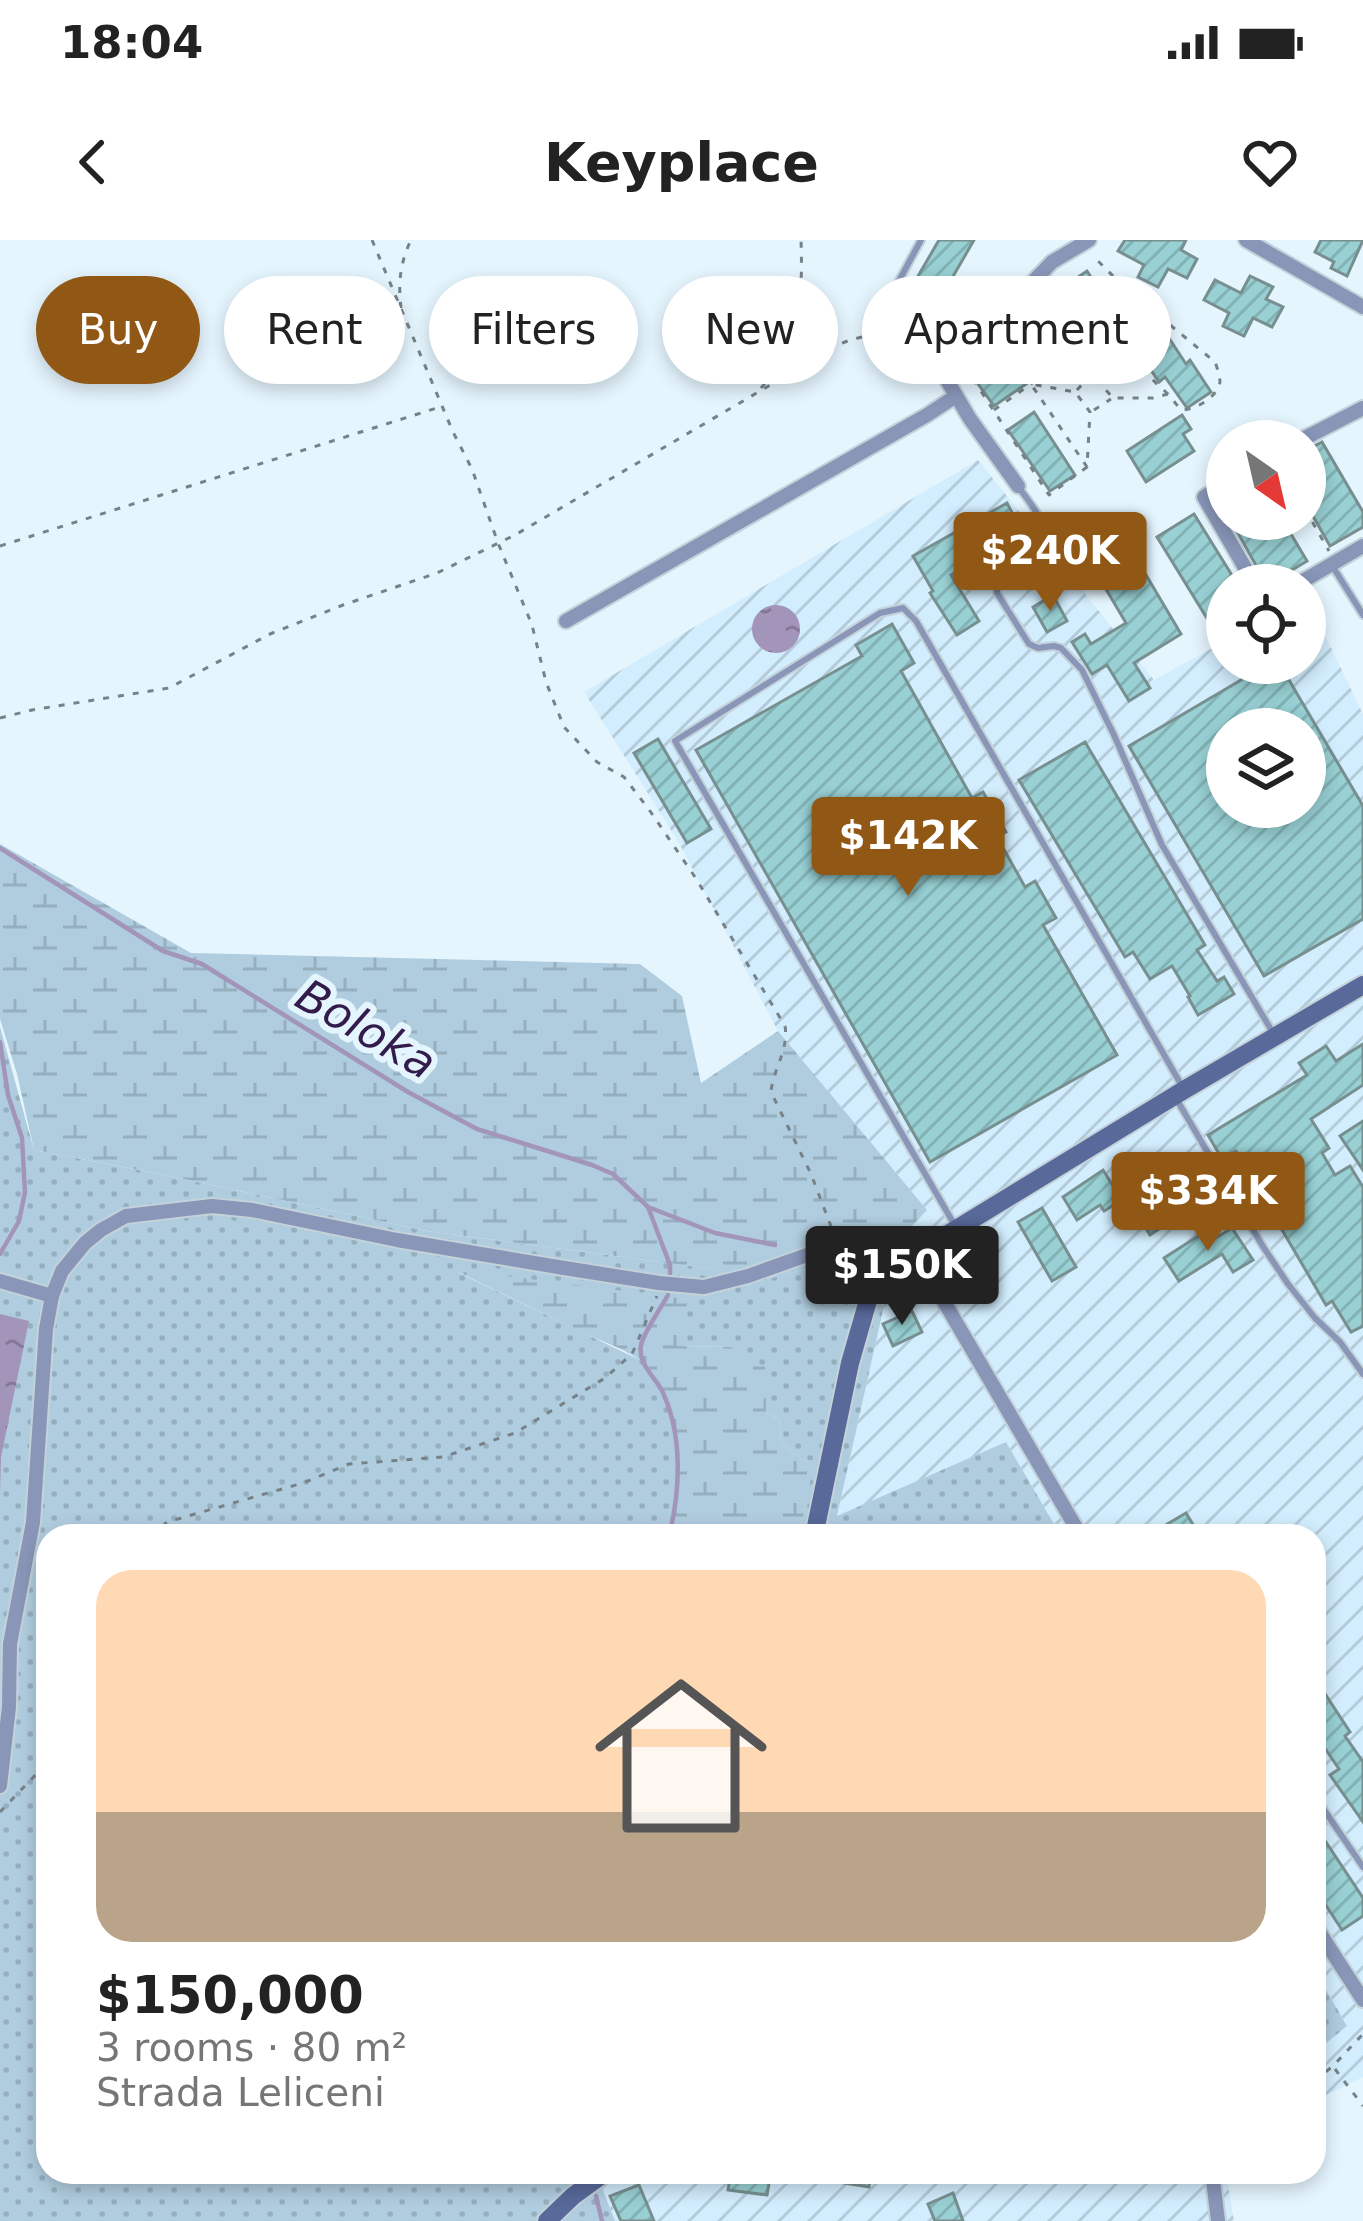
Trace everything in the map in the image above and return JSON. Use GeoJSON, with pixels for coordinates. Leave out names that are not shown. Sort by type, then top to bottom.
{"type":"FeatureCollection","features":[{"type":"Feature","properties":{"kind":"main road"},"geometry":{"type":"LineString","coordinates":[[816,1524],[850,1363],[869,1297],[880,1281],[915,1252],[1363,985]]}},
{"type":"Feature","properties":{"kind":"main road"},"geometry":{"type":"LineString","coordinates":[[547,2221],[590,2184]]}},
{"type":"Feature","properties":{"kind":"street"},"geometry":{"type":"LineString","coordinates":[[1246,240],[1363,307]]}},
{"type":"Feature","properties":{"kind":"street"},"geometry":{"type":"LineString","coordinates":[[566,621],[893,435],[952,389],[1028,286],[1052,262],[1086,243]]}},
{"type":"Feature","properties":{"kind":"street"},"geometry":{"type":"LineString","coordinates":[[952,389],[1018,486]]}},
{"type":"Feature","properties":{"kind":"street"},"geometry":{"type":"LineString","coordinates":[[1326,427],[1363,407]]}},
{"type":"Feature","properties":{"kind":"street"},"geometry":{"type":"LineString","coordinates":[[1326,568],[1363,546]]}},
{"type":"Feature","properties":{"kind":"street"},"geometry":{"type":"LineString","coordinates":[[0,1786],[10,1644],[33,1522],[52,1297],[70,1260],[113,1223],[156,1211],[212,1206],[252,1210],[397,1240],[704,1287],[838,1244],[880,1281]]}},
{"type":"Feature","properties":{"kind":"street"},"geometry":{"type":"LineString","coordinates":[[915,1252],[1074,1524]]}},
{"type":"Feature","properties":{"kind":"street"},"geometry":{"type":"LineString","coordinates":[[0,1280],[52,1297]]}},
{"type":"Feature","properties":{"kind":"street"},"geometry":{"type":"LineString","coordinates":[[1326,1939],[1357,1977],[1363,2000]]}},
{"type":"Feature","properties":{"kind":"street"},"geometry":{"type":"LineString","coordinates":[[1213,2184],[1218,2221]]}},
{"type":"Feature","properties":{"kind":"lane"},"geometry":{"type":"LineString","coordinates":[[902,276],[921,240]]}},
{"type":"Feature","properties":{"kind":"lane"},"geometry":{"type":"LineString","coordinates":[[1276,240],[1278,258]]}},
{"type":"Feature","properties":{"kind":"lane"},"geometry":{"type":"LineString","coordinates":[[1018,486],[1042,523],[1042,532],[1007,568],[996,584],[997,593],[1029,644],[1061,648],[1082,670],[1162,844],[1274,1036]]}},
{"type":"Feature","properties":{"kind":"lane"},"geometry":{"type":"LineString","coordinates":[[1334,564],[1363,615]]}},
{"type":"Feature","properties":{"kind":"lane"},"geometry":{"type":"LineString","coordinates":[[956,1227],[676,741],[880,613],[903,608],[916,621],[1262,1245],[1304,1305],[1363,1374]]}},
{"type":"Feature","properties":{"kind":"lane"},"geometry":{"type":"LineString","coordinates":[[1326,1813],[1363,1867]]}},
{"type":"Feature","properties":{"kind":"path"},"geometry":{"type":"LineString","coordinates":[[372,240],[386,276]]}},
{"type":"Feature","properties":{"kind":"path"},"geometry":{"type":"LineString","coordinates":[[400,276],[411,240]]}},
{"type":"Feature","properties":{"kind":"path"},"geometry":{"type":"LineString","coordinates":[[755,394],[775,373],[791,344],[802,277],[801,240]]}},
{"type":"Feature","properties":{"kind":"path"},"geometry":{"type":"LineString","coordinates":[[1086,243],[1114,276]]}},
{"type":"Feature","properties":{"kind":"path"},"geometry":{"type":"LineString","coordinates":[[405,323],[472,469],[532,625],[546,682],[564,727],[597,762],[624,777],[650,811],[785,1026],[787,1040],[771,1092],[838,1244]]}},
{"type":"Feature","properties":{"kind":"path"},"geometry":{"type":"LineString","coordinates":[[1157,384],[1181,410],[1191,410],[1215,394],[1220,380],[1216,362],[1171,325]]}},
{"type":"Feature","properties":{"kind":"path"},"geometry":{"type":"LineString","coordinates":[[0,718],[169,688],[271,634],[437,573],[498,543],[863,334],[901,340],[952,389]]}},
{"type":"Feature","properties":{"kind":"path"},"geometry":{"type":"LineString","coordinates":[[976,384],[1049,495],[1088,467]]}},
{"type":"Feature","properties":{"kind":"path"},"geometry":{"type":"LineString","coordinates":[[1030,384],[1088,467]]}},
{"type":"Feature","properties":{"kind":"path"},"geometry":{"type":"LineString","coordinates":[[994,410],[1030,384],[1075,392],[1090,412],[1088,467]]}},
{"type":"Feature","properties":{"kind":"path"},"geometry":{"type":"LineString","coordinates":[[1075,392],[1083,384]]}},
{"type":"Feature","properties":{"kind":"path"},"geometry":{"type":"LineString","coordinates":[[1101,384],[1113,398]]}},
{"type":"Feature","properties":{"kind":"path"},"geometry":{"type":"LineString","coordinates":[[1090,412],[1113,398],[1168,394]]}},
{"type":"Feature","properties":{"kind":"path"},"geometry":{"type":"LineString","coordinates":[[0,545],[442,406]]}},
{"type":"Feature","properties":{"kind":"path"},"geometry":{"type":"LineString","coordinates":[[1322,540],[1334,564]]}},
{"type":"Feature","properties":{"kind":"path"},"geometry":{"type":"LineString","coordinates":[[165,1524],[303,1483],[349,1464],[443,1456],[515,1433],[605,1378],[632,1354],[659,1283]]}},
{"type":"Feature","properties":{"kind":"path"},"geometry":{"type":"LineString","coordinates":[[0,1811],[36,1774]]}},
{"type":"Feature","properties":{"kind":"path"},"geometry":{"type":"LineString","coordinates":[[1326,2072],[1363,2034]]}},
{"type":"Feature","properties":{"kind":"path"},"geometry":{"type":"LineString","coordinates":[[1334,2066],[1363,2106]]}},
{"type":"Feature","properties":{"kind":"shaded area"},"geometry":{"type":"Polygon","coordinates":[[[978,460],[1154,680],[1206,652],[1206,684],[1326,684],[1326,637],[1363,714],[1363,2077],[1326,2095],[1326,2043],[1347,2026],[1326,1990],[1326,1524],[1054,1524],[1006,1442],[837,1517],[884,1306],[861,1281],[927,1210],[778,1031],[678,841],[584,692],[978,460]]]}},
{"type":"Feature","properties":{"kind":"shaded area"},"geometry":{"type":"Polygon","coordinates":[[[601,2184],[1228,2184],[1234,2221],[615,2221],[601,2184]]]}},
{"type":"Feature","properties":{"kind":"green space"},"geometry":{"type":"Polygon","coordinates":[[[0,844],[191,953],[640,964],[682,996],[701,1083],[778,1031],[927,1210],[861,1281],[837,1261],[688,1300],[677,1346],[731,1347],[765,1367],[766,1413],[779,1419],[781,1443],[804,1461],[815,1459],[801,1524],[671,1524],[675,1442],[664,1394],[653,1374],[624,1351],[452,1269],[687,1299],[712,1269],[427,1231],[34,1150],[0,1019],[0,844]]]}},
{"type":"Feature","properties":{"kind":"green space"},"geometry":{"type":"Polygon","coordinates":[[[0,1027],[34,1150],[427,1231],[713,1269],[690,1299],[837,1261],[884,1306],[837,1516],[1006,1442],[1054,1524],[801,1524],[814,1460],[804,1461],[781,1443],[779,1419],[766,1413],[731,1347],[676,1346],[457,1272],[642,1361],[664,1393],[672,1421],[678,1464],[672,1524],[36,1524],[36,2184],[601,2184],[615,2221],[0,2221],[0,1027]]]}},
{"type":"Feature","properties":{"kind":"green space"},"geometry":{"type":"Polygon","coordinates":[[[1326,1990],[1347,2026],[1326,2043],[1326,1990]]]}},
{"type":"Feature","properties":{"kind":"water"},"geometry":{"type":"Polygon","coordinates":[[[776,605],[793,612],[800,629],[793,646],[776,653],[759,646],[752,629],[759,612],[776,605]]]}},
{"type":"Feature","properties":{"kind":"water"},"geometry":{"type":"Polygon","coordinates":[[[0,1314],[29,1321],[1,1457],[0,1495],[0,1314]]]}},
{"type":"Feature","properties":{"kind":"building"},"geometry":{"type":"Polygon","coordinates":[[[939,240],[974,240],[953,276],[918,276],[939,240]]]}},
{"type":"Feature","properties":{"kind":"building"},"geometry":{"type":"Polygon","coordinates":[[[1125,240],[1186,240],[1181,250],[1197,259],[1187,278],[1168,269],[1164,276],[1138,276],[1144,265],[1118,251],[1125,240]]]}},
{"type":"Feature","properties":{"kind":"building"},"geometry":{"type":"Polygon","coordinates":[[[1321,240],[1363,240],[1347,276],[1315,252],[1321,240]]]}},
{"type":"Feature","properties":{"kind":"building"},"geometry":{"type":"Polygon","coordinates":[[[1250,276],[1273,287],[1266,299],[1283,307],[1272,327],[1253,318],[1244,336],[1223,326],[1229,313],[1204,300],[1215,280],[1241,293],[1250,276]]]}},
{"type":"Feature","properties":{"kind":"building"},"geometry":{"type":"Polygon","coordinates":[[[1171,341],[1211,392],[1187,408],[1170,384],[1171,341]]]}},
{"type":"Feature","properties":{"kind":"building"},"geometry":{"type":"Polygon","coordinates":[[[978,384],[1026,384],[994,406],[978,384]]]}},
{"type":"Feature","properties":{"kind":"building"},"geometry":{"type":"Polygon","coordinates":[[[1034,412],[1075,475],[1050,491],[1008,430],[1034,412]]]}},
{"type":"Feature","properties":{"kind":"building"},"geometry":{"type":"Polygon","coordinates":[[[1182,415],[1191,429],[1183,434],[1194,451],[1146,482],[1127,451],[1182,415]]]}},
{"type":"Feature","properties":{"kind":"building"},"geometry":{"type":"Polygon","coordinates":[[[1326,449],[1363,512],[1363,527],[1330,546],[1326,539],[1326,449]]]}},
{"type":"Feature","properties":{"kind":"building"},"geometry":{"type":"Polygon","coordinates":[[[1007,503],[1024,535],[951,575],[979,621],[957,635],[913,556],[1007,503]]]}},
{"type":"Feature","properties":{"kind":"building"},"geometry":{"type":"Polygon","coordinates":[[[1194,514],[1225,564],[1206,564],[1206,617],[1157,537],[1194,514]]]}},
{"type":"Feature","properties":{"kind":"building"},"geometry":{"type":"Polygon","coordinates":[[[1242,540],[1294,540],[1307,561],[1302,564],[1255,564],[1242,540]]]}},
{"type":"Feature","properties":{"kind":"building"},"geometry":{"type":"Polygon","coordinates":[[[1133,553],[1181,634],[1134,663],[1150,688],[1129,701],[1107,665],[1092,674],[1072,642],[1085,634],[1091,644],[1126,623],[1097,574],[1133,553]]]}},
{"type":"Feature","properties":{"kind":"building"},"geometry":{"type":"Polygon","coordinates":[[[1053,595],[1067,621],[1047,632],[1033,607],[1053,595]]]}},
{"type":"Feature","properties":{"kind":"building"},"geometry":{"type":"Polygon","coordinates":[[[892,624],[914,663],[901,671],[972,798],[983,792],[1006,832],[997,837],[1025,887],[1035,881],[1056,918],[1043,925],[1117,1055],[930,1162],[696,750],[862,656],[856,645],[892,624]]]}},
{"type":"Feature","properties":{"kind":"building"},"geometry":{"type":"Polygon","coordinates":[[[1234,684],[1291,684],[1305,708],[1206,708],[1206,828],[1326,828],[1326,743],[1363,806],[1363,919],[1264,976],[1129,746],[1234,684]]]}},
{"type":"Feature","properties":{"kind":"building"},"geometry":{"type":"Polygon","coordinates":[[[658,739],[711,829],[687,843],[634,753],[658,739]]]}},
{"type":"Feature","properties":{"kind":"building"},"geometry":{"type":"Polygon","coordinates":[[[1085,742],[1205,945],[1197,950],[1217,981],[1224,977],[1234,994],[1198,1015],[1172,966],[1150,979],[1133,952],[1125,957],[1019,780],[1085,742]]]}},
{"type":"Feature","properties":{"kind":"building"},"geometry":{"type":"Polygon","coordinates":[[[1363,1044],[1363,1085],[1311,1119],[1329,1148],[1322,1153],[1335,1175],[1350,1166],[1363,1187],[1363,1326],[1351,1332],[1332,1301],[1326,1305],[1236,1151],[1222,1159],[1208,1135],[1307,1075],[1299,1063],[1326,1046],[1336,1061],[1363,1044]]]}},
{"type":"Feature","properties":{"kind":"building"},"geometry":{"type":"Polygon","coordinates":[[[1363,1121],[1363,1170],[1340,1136],[1363,1121]]]}},
{"type":"Feature","properties":{"kind":"building"},"geometry":{"type":"Polygon","coordinates":[[[1103,1170],[1122,1200],[1104,1211],[1100,1205],[1077,1220],[1063,1197],[1103,1170]]]}},
{"type":"Feature","properties":{"kind":"building"},"geometry":{"type":"Polygon","coordinates":[[[1142,1195],[1162,1227],[1150,1235],[1130,1202],[1142,1195]]]}},
{"type":"Feature","properties":{"kind":"building"},"geometry":{"type":"Polygon","coordinates":[[[1042,1208],[1076,1267],[1052,1281],[1018,1222],[1042,1208]]]}},
{"type":"Feature","properties":{"kind":"building"},"geometry":{"type":"Polygon","coordinates":[[[1232,1228],[1253,1260],[1233,1272],[1222,1254],[1179,1281],[1164,1258],[1203,1233],[1209,1242],[1232,1228]]]}},
{"type":"Feature","properties":{"kind":"building"},"geometry":{"type":"Polygon","coordinates":[[[912,1311],[922,1332],[893,1346],[883,1324],[912,1311]]]}},
{"type":"Feature","properties":{"kind":"building"},"geometry":{"type":"Polygon","coordinates":[[[1186,1513],[1193,1524],[1167,1524],[1186,1513]]]}},
{"type":"Feature","properties":{"kind":"building"},"geometry":{"type":"Polygon","coordinates":[[[1326,1695],[1363,1762],[1363,1822],[1330,1775],[1339,1769],[1326,1750],[1326,1695]]]}},
{"type":"Feature","properties":{"kind":"building"},"geometry":{"type":"Polygon","coordinates":[[[1326,1842],[1363,1898],[1363,1916],[1342,1930],[1326,1905],[1326,1842]]]}},
{"type":"Feature","properties":{"kind":"building"},"geometry":{"type":"Polygon","coordinates":[[[729,2184],[769,2184],[767,2195],[728,2190],[729,2184]]]}},
{"type":"Feature","properties":{"kind":"building"},"geometry":{"type":"Polygon","coordinates":[[[639,2185],[654,2221],[621,2221],[610,2196],[639,2185]]]}},
{"type":"Feature","properties":{"kind":"building"},"geometry":{"type":"Polygon","coordinates":[[[953,2193],[963,2221],[935,2221],[928,2204],[953,2193]]]}},
{"type":"Feature","properties":{"kind":"waterway","name":"Boloka"},"geometry":{"type":"LineString","coordinates":[[0,848],[163,951],[202,964],[408,1092],[477,1129],[613,1174],[648,1207],[670,1274]]}},
{"type":"Feature","properties":{"kind":"waterway"},"geometry":{"type":"LineString","coordinates":[[0,1042],[8,1095],[22,1138],[25,1192],[19,1221],[0,1254]]}},
{"type":"Feature","properties":{"kind":"waterway"},"geometry":{"type":"LineString","coordinates":[[648,1207],[715,1233],[775,1245]]}},
{"type":"Feature","properties":{"kind":"waterway","name":"Boloka"},"geometry":{"type":"LineString","coordinates":[[668,1295],[641,1352],[664,1395],[674,1429],[677,1484],[671,1524]]}},
{"type":"Feature","properties":{"kind":"waterway","name":"Boloka"},"geometry":{"type":"LineString","coordinates":[[596,2196],[602,2221]]}}]}
